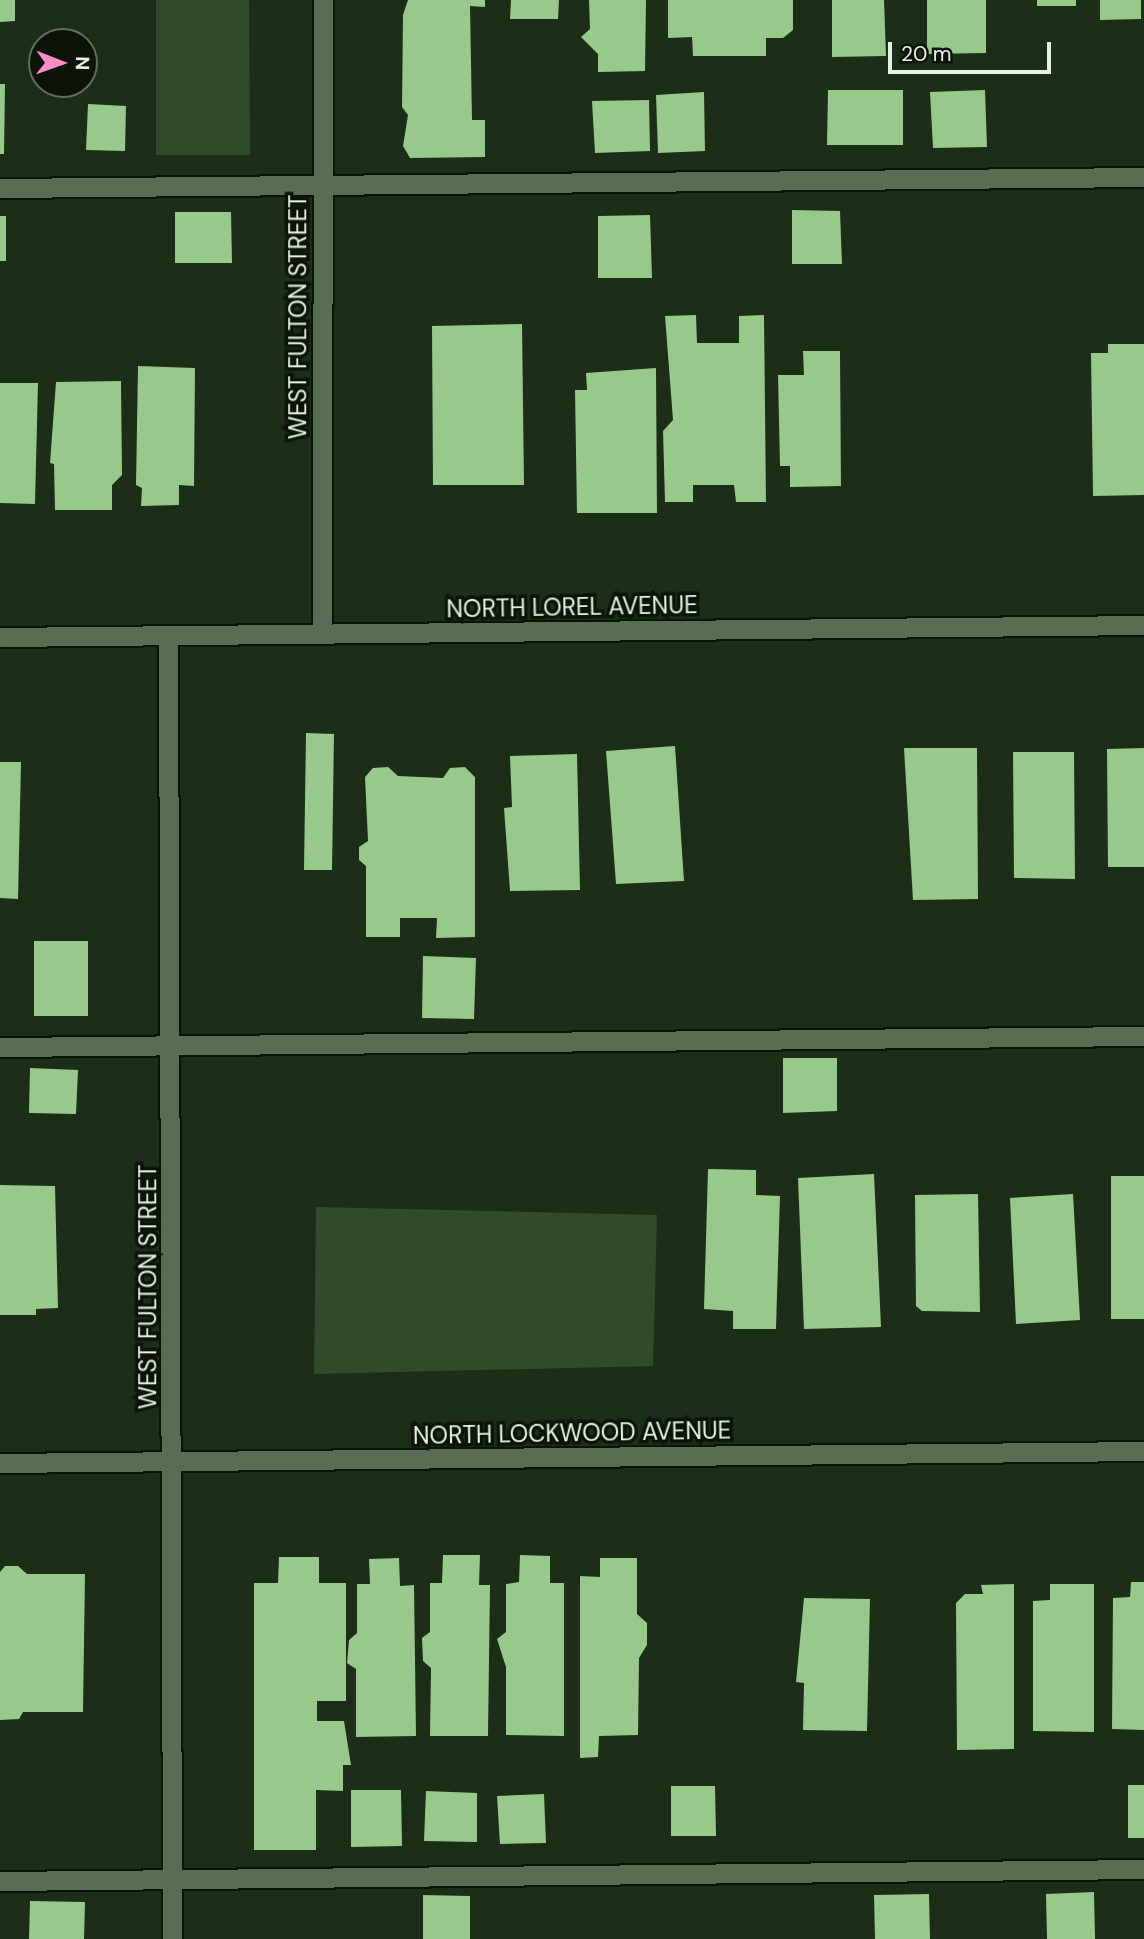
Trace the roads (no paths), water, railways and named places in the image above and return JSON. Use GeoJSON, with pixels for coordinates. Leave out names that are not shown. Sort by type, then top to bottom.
{"type":"FeatureCollection","features":[{"type":"Feature","properties":{"kind":"street","name":"WEST FULTON STREET"},"geometry":{"type":"LineString","coordinates":[[322,634],[323,0]]}},
{"type":"Feature","properties":{"kind":"street"},"geometry":{"type":"LineString","coordinates":[[0,188],[1144,177]]}},
{"type":"Feature","properties":{"kind":"street","name":"NORTH LOREL AVENUE"},"geometry":{"type":"LineString","coordinates":[[0,637],[1144,625]]}},
{"type":"Feature","properties":{"kind":"street","name":"WEST FULTON STREET"},"geometry":{"type":"LineString","coordinates":[[168,635],[173,1461],[172,1939]]}},
{"type":"Feature","properties":{"kind":"street"},"geometry":{"type":"LineString","coordinates":[[0,1046],[1144,1035]]}},
{"type":"Feature","properties":{"kind":"street","name":"NORTH LOCKWOOD AVENUE"},"geometry":{"type":"LineString","coordinates":[[0,1463],[1144,1451]]}},
{"type":"Feature","properties":{"kind":"street"},"geometry":{"type":"LineString","coordinates":[[0,1881],[1144,1869]]}}]}
